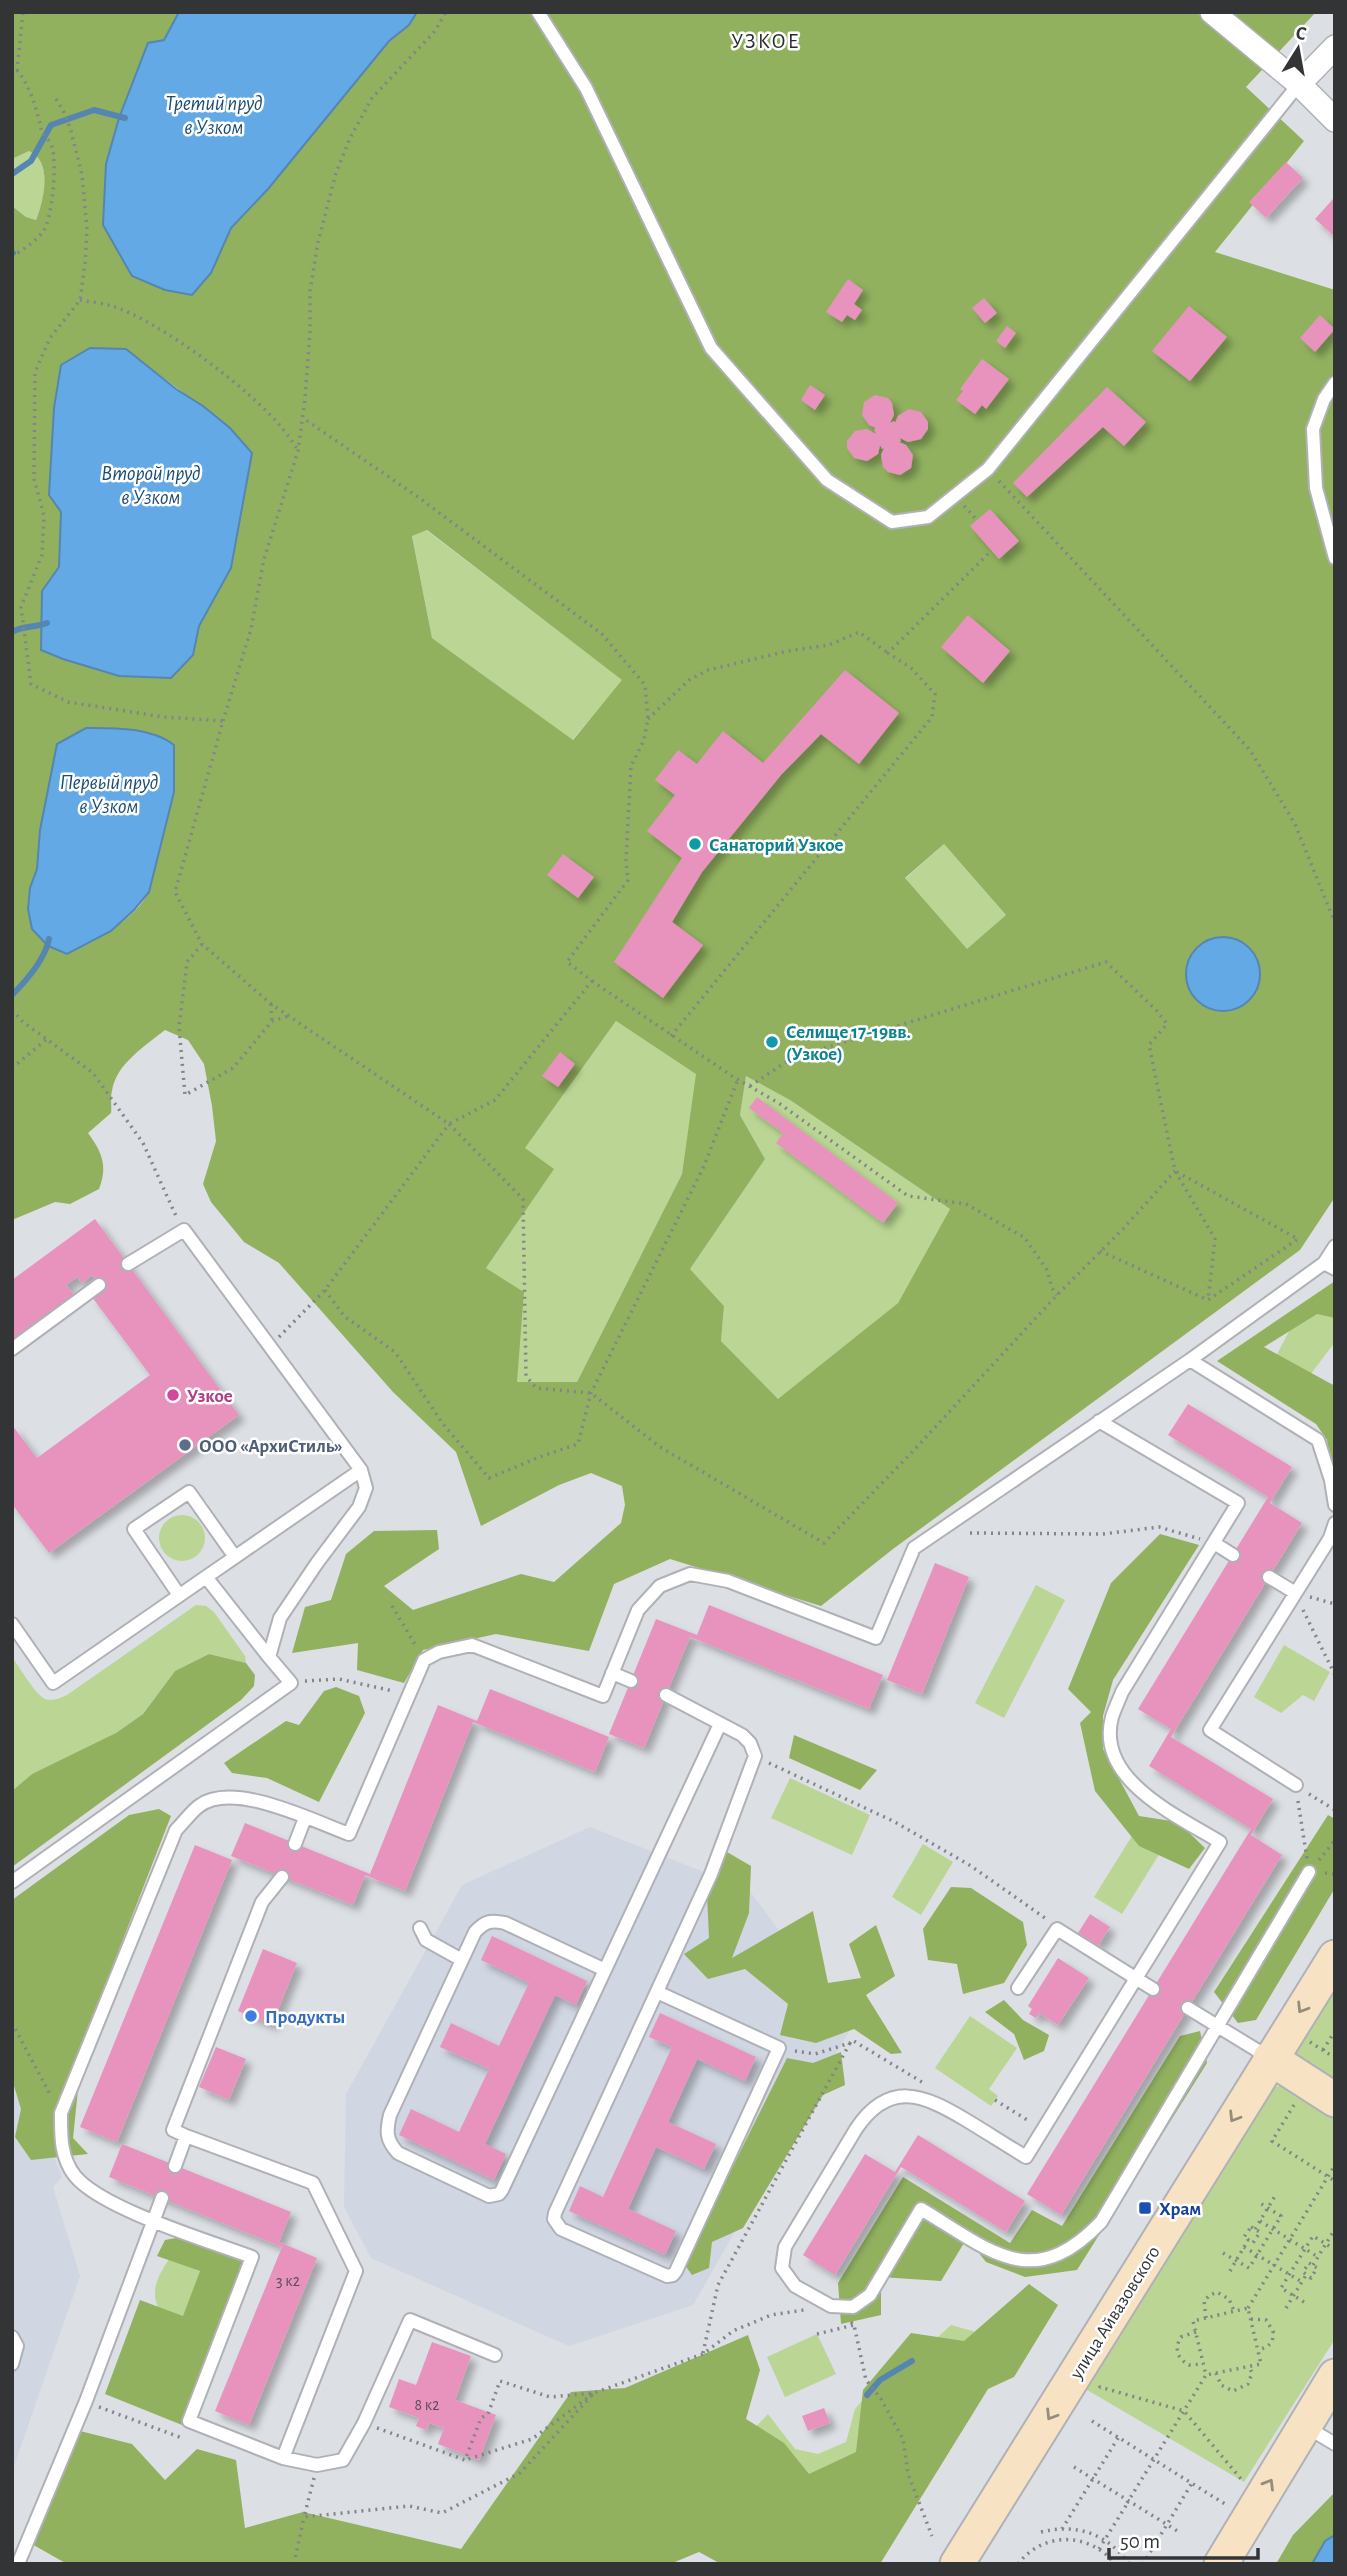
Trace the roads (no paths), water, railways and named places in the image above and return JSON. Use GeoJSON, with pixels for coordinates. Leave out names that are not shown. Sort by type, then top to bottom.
{"type":"FeatureCollection","features":[{"type":"Feature","properties":{"kind":"main road","name":"улица Айвазовского"},"geometry":{"type":"LineString","coordinates":[[957,2564],[1335,1957]]}},
{"type":"Feature","properties":{"kind":"main road"},"geometry":{"type":"LineString","coordinates":[[1270,2059],[1321,2091]]}},
{"type":"Feature","properties":{"kind":"main road"},"geometry":{"type":"LineString","coordinates":[[1221,2564],[1335,2376]]}},
{"type":"Feature","properties":{"kind":"street"},"geometry":{"type":"LineString","coordinates":[[1212,12],[1299,84],[1335,120]]}},
{"type":"Feature","properties":{"kind":"street"},"geometry":{"type":"LineString","coordinates":[[1299,84],[1335,47]]}},
{"type":"Feature","properties":{"kind":"lane"},"geometry":{"type":"LineString","coordinates":[[538,12],[586,88],[711,348],[827,480],[892,523],[928,517],[988,469],[1299,84]]}},
{"type":"Feature","properties":{"kind":"lane"},"geometry":{"type":"LineString","coordinates":[[1335,383],[1324,398],[1313,429],[1315,488],[1335,558]]}},
{"type":"Feature","properties":{"kind":"lane"},"geometry":{"type":"LineString","coordinates":[[128,1264],[184,1230],[361,1470],[366,1488],[359,1507],[280,1618],[269,1657]]}},
{"type":"Feature","properties":{"kind":"lane"},"geometry":{"type":"LineString","coordinates":[[495,2355],[410,2319],[364,2423],[343,2460],[317,2465],[283,2458],[189,2421],[252,2257],[153,2221],[103,2197],[75,2176],[61,2147],[61,2113],[176,1830],[200,1804],[230,1796],[266,1802],[349,1834],[424,1660],[439,1652],[472,1645],[603,1696],[638,1610],[660,1586],[690,1574],[729,1581],[876,1638],[914,1548],[1329,1266],[1335,1246]]}},
{"type":"Feature","properties":{"kind":"lane"},"geometry":{"type":"LineString","coordinates":[[12,1349],[99,1285]]}},
{"type":"Feature","properties":{"kind":"lane"},"geometry":{"type":"LineString","coordinates":[[1190,1360],[1318,1440],[1331,1480],[1335,1505]]}},
{"type":"Feature","properties":{"kind":"lane"},"geometry":{"type":"LineString","coordinates":[[1099,1421],[1238,1503],[1122,1692],[1111,1719],[1112,1749],[1124,1775],[1146,1797],[1220,1842],[1026,2157],[939,2103],[920,2096],[901,2096],[882,2101],[866,2113],[785,2247],[782,2268],[795,2286],[831,2306],[853,2307],[870,2295],[921,2209],[1001,2256],[1029,2262],[1057,2257],[1081,2243],[1101,2222],[1308,1872]]}},
{"type":"Feature","properties":{"kind":"lane"},"geometry":{"type":"LineString","coordinates":[[12,1624],[53,1683],[361,1470]]}},
{"type":"Feature","properties":{"kind":"lane"},"geometry":{"type":"LineString","coordinates":[[179,1595],[134,1529],[189,1492],[235,1557]]}},
{"type":"Feature","properties":{"kind":"lane"},"geometry":{"type":"LineString","coordinates":[[1296,1785],[1210,1730],[1330,1538],[1335,1524]]}},
{"type":"Feature","properties":{"kind":"lane"},"geometry":{"type":"LineString","coordinates":[[1214,1543],[1233,1555]]}},
{"type":"Feature","properties":{"kind":"lane"},"geometry":{"type":"LineString","coordinates":[[12,1882],[292,1682],[206,1577]]}},
{"type":"Feature","properties":{"kind":"lane"},"geometry":{"type":"LineString","coordinates":[[1269,1577],[1294,1592]]}},
{"type":"Feature","properties":{"kind":"lane"},"geometry":{"type":"LineString","coordinates":[[612,1673],[631,1681]]}},
{"type":"Feature","properties":{"kind":"lane"},"geometry":{"type":"LineString","coordinates":[[657,1992],[779,2048],[673,2275],[660,2274],[574,2235],[556,2225],[555,2213],[711,1874],[755,1756],[750,1743],[742,1735],[666,1695]]}},
{"type":"Feature","properties":{"kind":"lane"},"geometry":{"type":"LineString","coordinates":[[605,1970],[505,1923],[492,1920],[482,1924],[475,1933],[390,2115],[386,2133],[390,2144],[398,2153],[489,2196],[502,2190],[605,1970],[720,1724]]}},
{"type":"Feature","properties":{"kind":"lane"},"geometry":{"type":"LineString","coordinates":[[295,1844],[305,1818]]}},
{"type":"Feature","properties":{"kind":"lane"},"geometry":{"type":"LineString","coordinates":[[282,1877],[262,1902],[173,2130],[313,2183],[356,2271],[283,2458]]}},
{"type":"Feature","properties":{"kind":"lane"},"geometry":{"type":"LineString","coordinates":[[420,1928],[426,1940],[462,1960]]}},
{"type":"Feature","properties":{"kind":"lane"},"geometry":{"type":"LineString","coordinates":[[1018,1988],[1057,1928],[1153,1989]]}},
{"type":"Feature","properties":{"kind":"lane"},"geometry":{"type":"LineString","coordinates":[[1188,2008],[1270,2059]]}},
{"type":"Feature","properties":{"kind":"lane"},"geometry":{"type":"LineString","coordinates":[[175,2165],[186,2136]]}},
{"type":"Feature","properties":{"kind":"lane"},"geometry":{"type":"LineString","coordinates":[[18,2564],[86,2401],[162,2198]]}},
{"type":"Feature","properties":{"kind":"lane"},"geometry":{"type":"LineString","coordinates":[[12,2337],[17,2346],[12,2364]]}},
{"type":"Feature","properties":{"kind":"lane"},"geometry":{"type":"LineString","coordinates":[[1304,2426],[1335,2444]]}},
{"type":"Feature","properties":{"kind":"water","name":"Третий пруд в Узком"},"geometry":{"type":"Polygon","coordinates":[[[179,12],[417,12],[409,25],[389,41],[268,189],[231,228],[211,273],[192,295],[165,290],[132,276],[103,225],[106,164],[119,118],[148,43],[164,40],[179,12]]]}},
{"type":"Feature","properties":{"kind":"water","name":"Второй пруд в Узком"},"geometry":{"type":"Polygon","coordinates":[[[90,348],[126,349],[230,428],[252,453],[231,568],[199,626],[193,655],[171,678],[119,676],[41,650],[42,591],[59,567],[61,512],[49,495],[54,408],[61,365],[90,348]]]}},
{"type":"Feature","properties":{"kind":"water","name":"Первый пруд в Узком"},"geometry":{"type":"Polygon","coordinates":[[[86,728],[143,732],[174,745],[174,792],[149,892],[111,931],[67,954],[48,946],[32,929],[28,909],[57,744],[86,728]]]}},
{"type":"Feature","properties":{"kind":"water"},"geometry":{"type":"Polygon","coordinates":[[[1216,937],[1230,937],[1244,943],[1254,953],[1260,974],[1254,995],[1244,1005],[1230,1011],[1216,1011],[1202,1005],[1192,995],[1186,981],[1186,967],[1192,953],[1202,943],[1216,937]]]}},
{"type":"Feature","properties":{"kind":"water"},"geometry":{"type":"Polygon","coordinates":[[[1335,2535],[1335,2564],[1312,2564],[1325,2541],[1335,2535]]]}},
{"type":"Feature","properties":{"kind":"waterway"},"geometry":{"type":"LineString","coordinates":[[12,174],[31,161],[51,125],[94,110],[125,118]]}},
{"type":"Feature","properties":{"kind":"waterway"},"geometry":{"type":"LineString","coordinates":[[12,632],[47,623]]}},
{"type":"Feature","properties":{"kind":"waterway"},"geometry":{"type":"LineString","coordinates":[[12,995],[39,962],[49,939]]}},
{"type":"Feature","properties":{"kind":"waterway"},"geometry":{"type":"LineString","coordinates":[[867,2395],[880,2380],[912,2361]]}},
{"type":"Feature","properties":{"kind":"place","name":"Санаторий Узкое"},"geometry":{"type":"Point","coordinates":[695,844]}},
{"type":"Feature","properties":{"kind":"place","name":"Селище 17-19вв. (Узкое)"},"geometry":{"type":"Point","coordinates":[772,1042]}},
{"type":"Feature","properties":{"kind":"place","name":"Узкое"},"geometry":{"type":"Point","coordinates":[173,1395]}},
{"type":"Feature","properties":{"kind":"place","name":"ООО «АрхиСтиль»"},"geometry":{"type":"Point","coordinates":[185,1445]}},
{"type":"Feature","properties":{"kind":"place","name":"Продукты"},"geometry":{"type":"Point","coordinates":[251,2016]}},
{"type":"Feature","properties":{"kind":"place","name":"Храм"},"geometry":{"type":"Point","coordinates":[1145,2208]}},
{"type":"Feature","properties":{"kind":"district","name":"УЗКОЕ"},"geometry":{"type":"Point","coordinates":[766,41]}}]}
